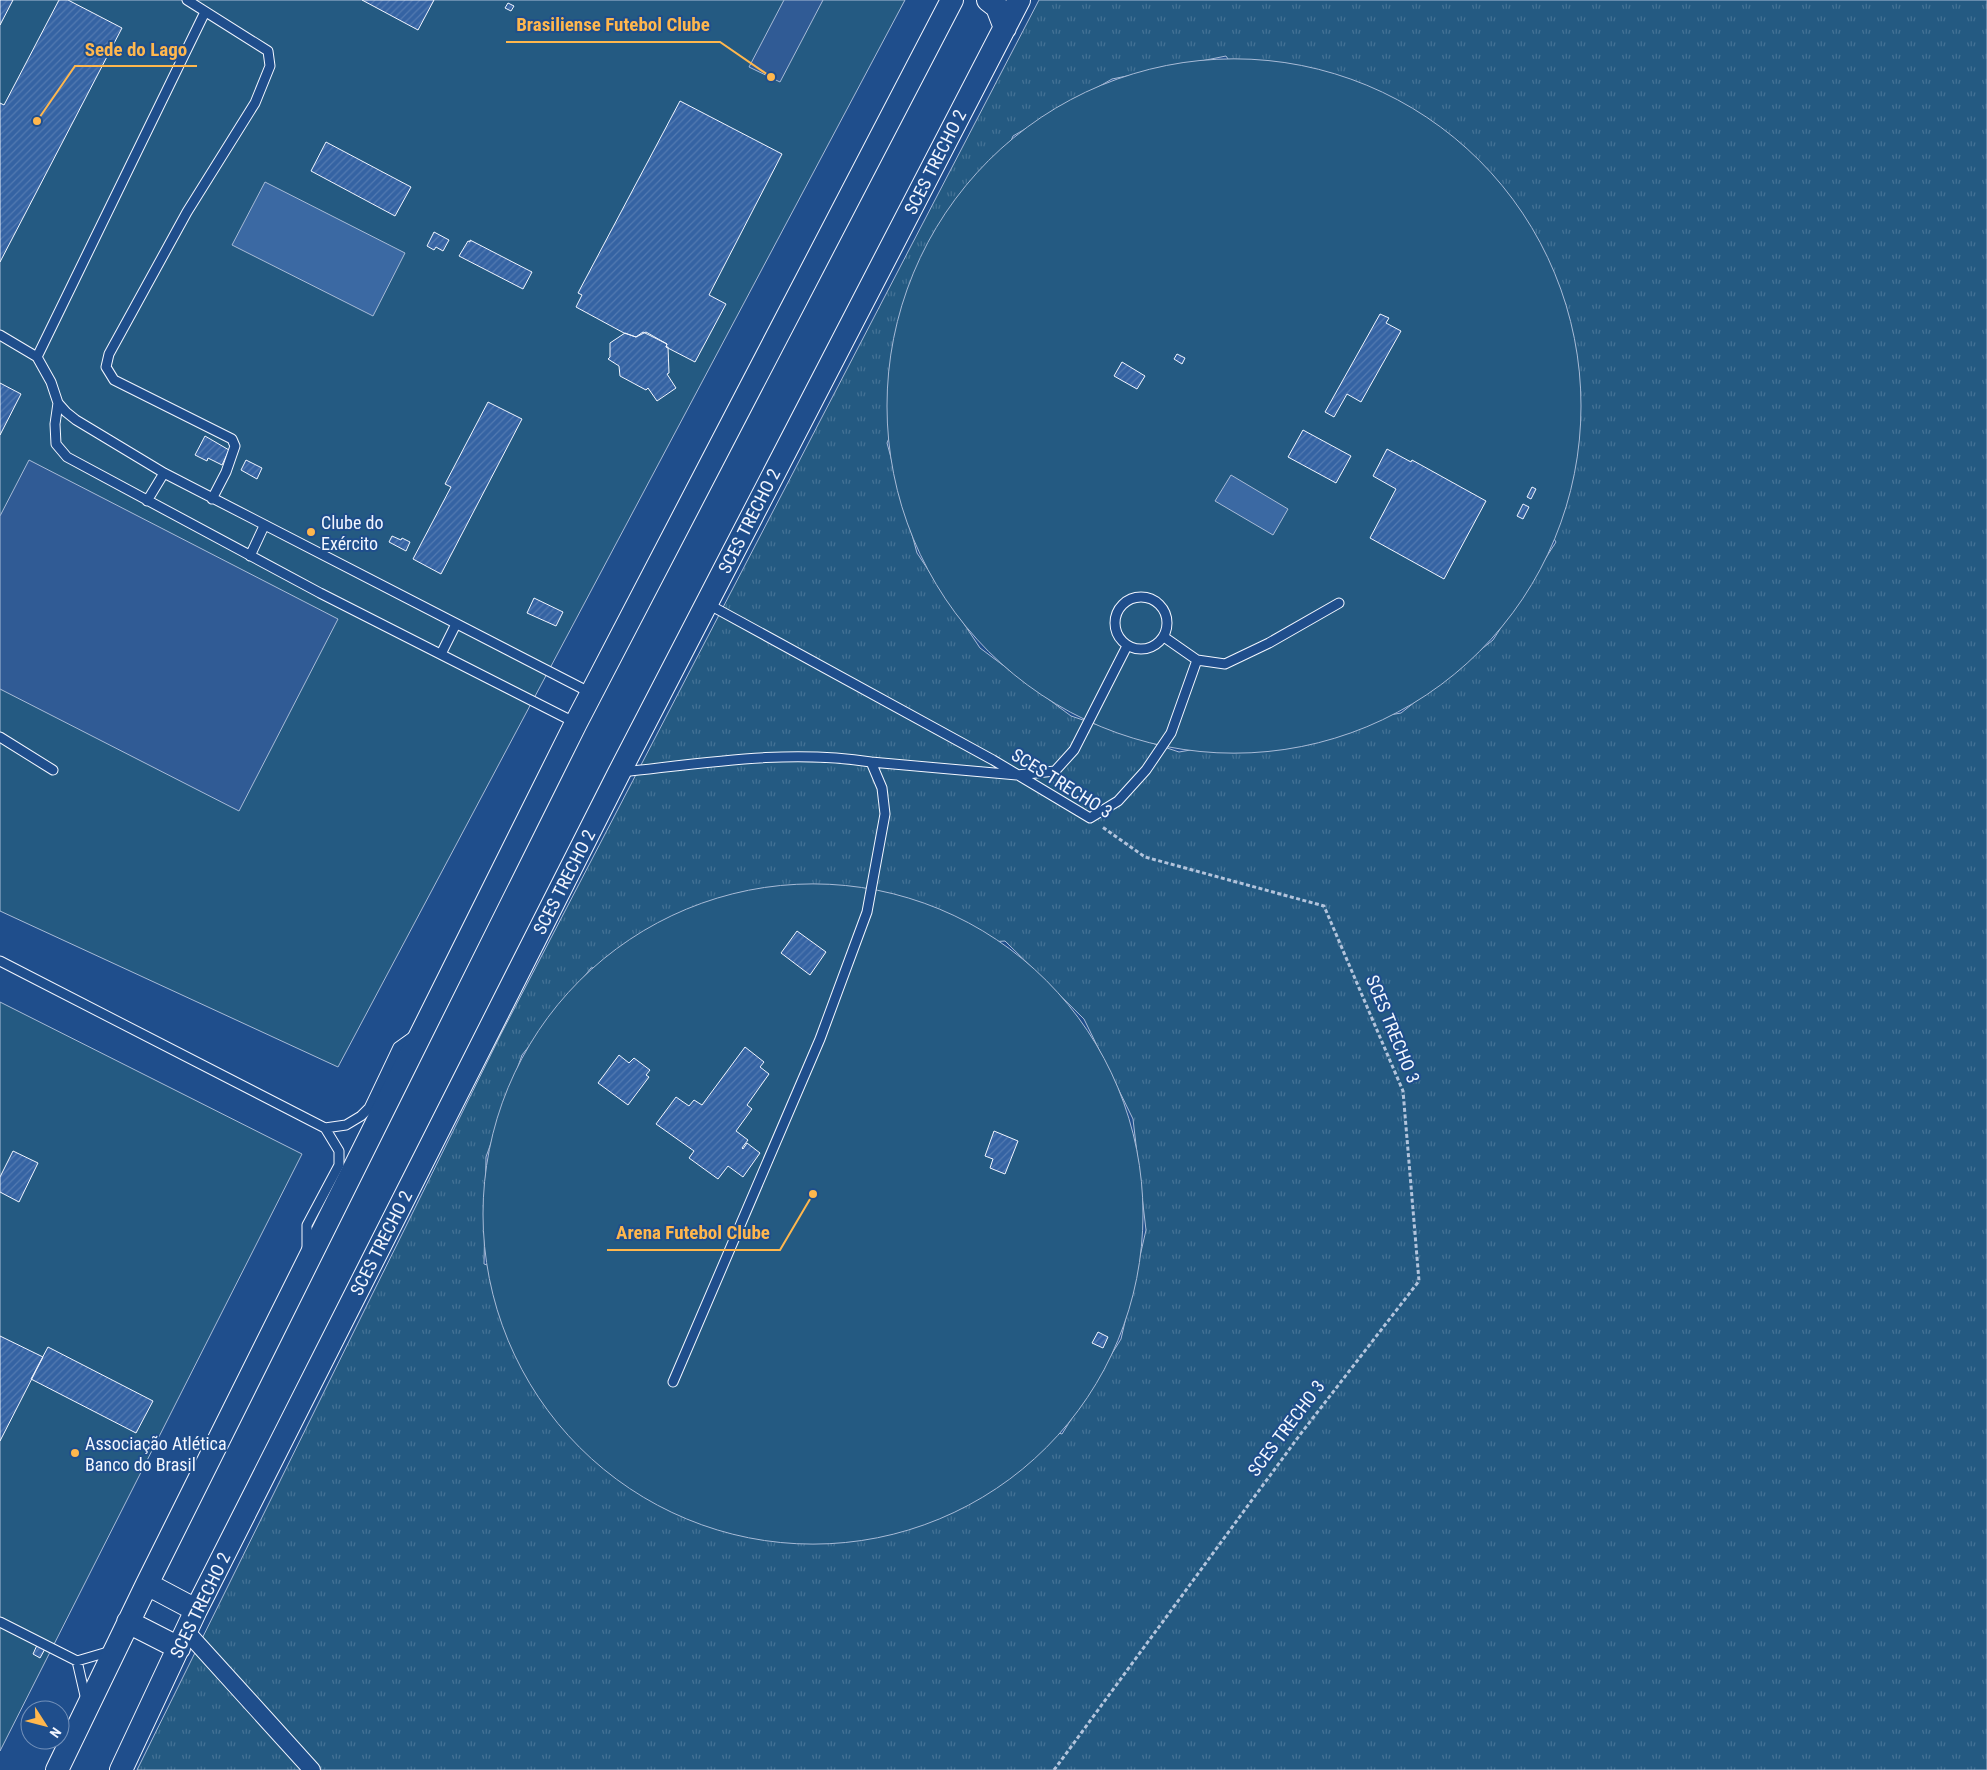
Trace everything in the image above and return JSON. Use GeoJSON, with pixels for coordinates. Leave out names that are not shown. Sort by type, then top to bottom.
{"type":"FeatureCollection","features":[{"type":"Feature","properties":{"kind":"main road"},"geometry":{"type":"LineString","coordinates":[[57,1770],[128,1622],[576,723],[952,0]]}},
{"type":"Feature","properties":{"kind":"main road"},"geometry":{"type":"LineString","coordinates":[[988,0],[996,7],[1005,28]]}},
{"type":"Feature","properties":{"kind":"main road","name":"SCES TRECHO 2"},"geometry":{"type":"LineString","coordinates":[[121,1770],[196,1610],[619,772],[1019,0]]}},
{"type":"Feature","properties":{"kind":"main road"},"geometry":{"type":"LineString","coordinates":[[147,1584],[196,1610]]}},
{"type":"Feature","properties":{"kind":"main road"},"geometry":{"type":"LineString","coordinates":[[128,1622],[182,1639]]}},
{"type":"Feature","properties":{"kind":"street"},"geometry":{"type":"LineString","coordinates":[[182,1639],[312,1770]]}},
{"type":"Feature","properties":{"kind":"lane"},"geometry":{"type":"LineString","coordinates":[[187,0],[268,51],[270,66],[255,103],[187,212],[109,354],[106,367],[114,380],[232,440],[236,446],[226,472],[212,499]]}},
{"type":"Feature","properties":{"kind":"lane"},"geometry":{"type":"LineString","coordinates":[[37,357],[205,12]]}},
{"type":"Feature","properties":{"kind":"lane"},"geometry":{"type":"LineString","coordinates":[[0,335],[37,357],[51,382],[58,403],[66,412],[164,474],[592,693]]}},
{"type":"Feature","properties":{"kind":"lane"},"geometry":{"type":"LineString","coordinates":[[58,403],[56,444],[67,457],[250,556],[576,723]]}},
{"type":"Feature","properties":{"kind":"lane"},"geometry":{"type":"LineString","coordinates":[[148,501],[164,474]]}},
{"type":"Feature","properties":{"kind":"lane"},"geometry":{"type":"LineString","coordinates":[[250,556],[264,526]]}},
{"type":"Feature","properties":{"kind":"lane"},"geometry":{"type":"LineString","coordinates":[[1136,597],[1146,597],[1155,600],[1163,608],[1167,617],[1168,627],[1164,637],[1157,645],[1147,649],[1127,646],[1120,639],[1116,629],[1115,619],[1122,605],[1136,597]]}},
{"type":"Feature","properties":{"kind":"lane","name":"SCES TRECHO 3"},"geometry":{"type":"LineString","coordinates":[[706,603],[993,760],[1090,818]]}},
{"type":"Feature","properties":{"kind":"lane"},"geometry":{"type":"LineString","coordinates":[[1164,637],[1197,660],[1225,664],[1269,643],[1339,603]]}},
{"type":"Feature","properties":{"kind":"lane"},"geometry":{"type":"LineString","coordinates":[[441,654],[456,624]]}},
{"type":"Feature","properties":{"kind":"lane"},"geometry":{"type":"LineString","coordinates":[[619,772],[754,758],[806,756],[848,758],[871,762],[1017,775],[1055,771],[1074,750],[1127,646]]}},
{"type":"Feature","properties":{"kind":"lane"},"geometry":{"type":"LineString","coordinates":[[1090,818],[1118,800],[1146,770],[1170,733],[1197,660]]}},
{"type":"Feature","properties":{"kind":"lane"},"geometry":{"type":"LineString","coordinates":[[0,737],[53,770]]}},
{"type":"Feature","properties":{"kind":"lane"},"geometry":{"type":"LineString","coordinates":[[673,1382],[817,1047],[840,989],[866,912],[885,814],[882,788],[871,762]]}},
{"type":"Feature","properties":{"kind":"lane"},"geometry":{"type":"LineString","coordinates":[[0,961],[325,1128],[339,1151],[339,1165],[307,1225],[306,1263]]}},
{"type":"Feature","properties":{"kind":"lane"},"geometry":{"type":"LineString","coordinates":[[325,1128],[346,1125],[361,1116],[369,1108],[398,1047],[424,1029]]}},
{"type":"Feature","properties":{"kind":"lane"},"geometry":{"type":"LineString","coordinates":[[0,1622],[77,1662],[115,1650]]}},
{"type":"Feature","properties":{"kind":"lane"},"geometry":{"type":"LineString","coordinates":[[77,1662],[88,1707]]}},
{"type":"Feature","properties":{"kind":"path","name":"SCES TRECHO 3"},"geometry":{"type":"LineString","coordinates":[[1054,1770],[1300,1436],[1419,1281],[1403,1091],[1324,906],[1145,857],[1090,818]]}},
{"type":"Feature","properties":{"kind":"green space","name":"Clube do Exército"},"geometry":{"type":"Polygon","coordinates":[[[0,0],[905,0],[338,1067],[0,911],[0,0]]]}},
{"type":"Feature","properties":{"kind":"green space"},"geometry":{"type":"Polygon","coordinates":[[[1039,0],[1987,0],[1987,1770],[137,1770],[501,1034],[1039,0]],[[1226,56],[1112,79],[1013,136],[887,443],[917,553],[980,648],[1071,716],[1179,752],[1401,713],[1493,640],[1556,542],[1226,56]],[[1005,941],[591,968],[522,1055],[486,1157],[484,1264],[1062,1434],[1121,1339],[1146,1230],[1133,1119],[1084,1019],[1005,941]]]}},
{"type":"Feature","properties":{"kind":"green space"},"geometry":{"type":"Polygon","coordinates":[[[1234,59],[1302,66],[1335,74],[1367,86],[1397,100],[1427,118],[1454,138],[1479,161],[1502,186],[1522,213],[1540,243],[1554,273],[1566,305],[1574,338],[1581,406],[1574,474],[1566,507],[1554,539],[1540,569],[1522,599],[1502,626],[1479,651],[1454,674],[1427,694],[1397,712],[1367,726],[1335,738],[1302,746],[1234,753],[1166,746],[1133,738],[1101,726],[1071,712],[1041,694],[1014,674],[989,651],[966,626],[946,599],[928,569],[914,539],[902,507],[894,474],[887,406],[894,338],[902,305],[914,273],[928,243],[946,213],[966,186],[989,161],[1014,138],[1041,118],[1071,100],[1101,86],[1133,74],[1166,66],[1234,59]]]}},
{"type":"Feature","properties":{"kind":"green space"},"geometry":{"type":"Polygon","coordinates":[[[813,884],[877,890],[909,898],[939,909],[969,923],[996,940],[1022,959],[1046,981],[1068,1005],[1087,1031],[1104,1058],[1118,1088],[1129,1118],[1137,1150],[1143,1214],[1137,1278],[1129,1310],[1118,1340],[1104,1370],[1087,1397],[1068,1423],[1046,1447],[1022,1469],[996,1488],[969,1505],[939,1519],[909,1530],[877,1538],[813,1544],[749,1538],[717,1530],[687,1519],[657,1505],[630,1488],[604,1469],[580,1447],[558,1423],[539,1397],[522,1370],[508,1340],[497,1310],[489,1278],[483,1214],[489,1150],[497,1118],[508,1088],[522,1058],[539,1031],[558,1005],[580,981],[604,959],[630,940],[657,923],[687,909],[717,898],[749,890],[813,884]]]}},
{"type":"Feature","properties":{"kind":"green space","name":"Associação Atlética Banco do Brasil"},"geometry":{"type":"Polygon","coordinates":[[[0,1002],[302,1154],[26,1700],[20,1700],[20,1711],[0,1751],[0,1002]]]}},
{"type":"Feature","properties":{"kind":"shaded area"},"geometry":{"type":"Polygon","coordinates":[[[784,0],[823,0],[780,82],[749,67],[784,0]]]}},
{"type":"Feature","properties":{"kind":"shaded area"},"geometry":{"type":"Polygon","coordinates":[[[265,182],[405,253],[373,316],[232,245],[265,182]]]}},
{"type":"Feature","properties":{"kind":"shaded area"},"geometry":{"type":"Polygon","coordinates":[[[29,460],[338,619],[239,811],[0,689],[0,516],[29,460]]]}},
{"type":"Feature","properties":{"kind":"shaded area"},"geometry":{"type":"Polygon","coordinates":[[[1231,475],[1288,509],[1273,535],[1215,501],[1231,475]]]}},
{"type":"Feature","properties":{"kind":"building"},"geometry":{"type":"Polygon","coordinates":[[[0,0],[13,0],[0,25],[0,0]]]}},
{"type":"Feature","properties":{"kind":"building"},"geometry":{"type":"Polygon","coordinates":[[[59,0],[68,0],[122,28],[0,262],[0,103],[4,105],[59,0]]]}},
{"type":"Feature","properties":{"kind":"building"},"geometry":{"type":"Polygon","coordinates":[[[362,0],[434,0],[418,30],[362,0]]]}},
{"type":"Feature","properties":{"kind":"building"},"geometry":{"type":"Polygon","coordinates":[[[508,3],[514,6],[511,11],[505,8],[508,3]]]}},
{"type":"Feature","properties":{"kind":"building"},"geometry":{"type":"Polygon","coordinates":[[[680,101],[782,154],[709,295],[726,304],[695,362],[666,347],[667,344],[646,332],[636,337],[624,333],[576,307],[582,295],[578,293],[680,101]]]}},
{"type":"Feature","properties":{"kind":"building"},"geometry":{"type":"Polygon","coordinates":[[[326,142],[411,187],[395,216],[311,171],[326,142]]]}},
{"type":"Feature","properties":{"kind":"building"},"geometry":{"type":"Polygon","coordinates":[[[434,232],[449,240],[443,251],[436,247],[434,250],[427,246],[434,232]]]}},
{"type":"Feature","properties":{"kind":"building"},"geometry":{"type":"Polygon","coordinates":[[[470,240],[532,272],[523,289],[459,256],[470,240]]]}},
{"type":"Feature","properties":{"kind":"building"},"geometry":{"type":"Polygon","coordinates":[[[1380,314],[1389,318],[1386,323],[1401,331],[1361,402],[1347,394],[1334,417],[1325,412],[1380,314]]]}},
{"type":"Feature","properties":{"kind":"building"},"geometry":{"type":"Polygon","coordinates":[[[643,332],[667,344],[666,347],[668,347],[669,373],[667,374],[676,388],[657,401],[648,388],[646,390],[620,376],[619,366],[608,359],[610,357],[610,343],[625,333],[636,337],[643,332]]]}},
{"type":"Feature","properties":{"kind":"building"},"geometry":{"type":"Polygon","coordinates":[[[1177,354],[1185,358],[1182,364],[1174,359],[1177,354]]]}},
{"type":"Feature","properties":{"kind":"building"},"geometry":{"type":"Polygon","coordinates":[[[1122,362],[1145,376],[1137,389],[1114,376],[1122,362]]]}},
{"type":"Feature","properties":{"kind":"building"},"geometry":{"type":"Polygon","coordinates":[[[0,383],[21,394],[0,435],[0,383]]]}},
{"type":"Feature","properties":{"kind":"building"},"geometry":{"type":"Polygon","coordinates":[[[488,402],[522,419],[441,574],[413,559],[451,487],[445,484],[488,402]]]}},
{"type":"Feature","properties":{"kind":"building"},"geometry":{"type":"Polygon","coordinates":[[[1303,430],[1351,456],[1336,483],[1288,457],[1303,430]]]}},
{"type":"Feature","properties":{"kind":"building"},"geometry":{"type":"Polygon","coordinates":[[[205,436],[229,450],[222,465],[208,458],[207,461],[195,455],[205,436]]]}},
{"type":"Feature","properties":{"kind":"building"},"geometry":{"type":"Polygon","coordinates":[[[1387,449],[1411,462],[1412,460],[1486,501],[1444,579],[1370,538],[1396,489],[1373,476],[1387,449]]]}},
{"type":"Feature","properties":{"kind":"building"},"geometry":{"type":"Polygon","coordinates":[[[246,460],[262,468],[257,479],[241,470],[246,460]]]}},
{"type":"Feature","properties":{"kind":"building"},"geometry":{"type":"Polygon","coordinates":[[[1532,487],[1536,489],[1531,499],[1527,497],[1532,487]]]}},
{"type":"Feature","properties":{"kind":"building"},"geometry":{"type":"Polygon","coordinates":[[[1523,504],[1529,507],[1523,519],[1517,516],[1523,504]]]}},
{"type":"Feature","properties":{"kind":"building"},"geometry":{"type":"Polygon","coordinates":[[[392,536],[410,542],[406,551],[389,542],[392,536]]]}},
{"type":"Feature","properties":{"kind":"building"},"geometry":{"type":"Polygon","coordinates":[[[534,598],[563,612],[556,626],[527,613],[534,598]]]}},
{"type":"Feature","properties":{"kind":"building"},"geometry":{"type":"Polygon","coordinates":[[[797,931],[826,952],[810,975],[781,953],[797,931]]]}},
{"type":"Feature","properties":{"kind":"building"},"geometry":{"type":"Polygon","coordinates":[[[745,1047],[764,1062],[760,1067],[769,1074],[747,1105],[752,1109],[736,1131],[748,1140],[743,1149],[747,1143],[760,1153],[743,1177],[728,1166],[718,1179],[689,1158],[694,1151],[656,1124],[676,1097],[689,1106],[694,1100],[702,1105],[745,1047]]]}},
{"type":"Feature","properties":{"kind":"building"},"geometry":{"type":"Polygon","coordinates":[[[619,1055],[629,1063],[634,1058],[650,1070],[646,1075],[649,1077],[628,1105],[598,1083],[619,1055]]]}},
{"type":"Feature","properties":{"kind":"building"},"geometry":{"type":"Polygon","coordinates":[[[994,1131],[1018,1141],[1005,1174],[990,1168],[993,1159],[985,1156],[994,1131]]]}},
{"type":"Feature","properties":{"kind":"building"},"geometry":{"type":"Polygon","coordinates":[[[13,1151],[38,1163],[19,1202],[0,1192],[0,1177],[13,1151]]]}},
{"type":"Feature","properties":{"kind":"building"},"geometry":{"type":"Polygon","coordinates":[[[1098,1332],[1108,1337],[1103,1348],[1092,1343],[1098,1332]]]}},
{"type":"Feature","properties":{"kind":"building"},"geometry":{"type":"Polygon","coordinates":[[[0,1336],[43,1357],[0,1441],[0,1336]]]}},
{"type":"Feature","properties":{"kind":"building"},"geometry":{"type":"Polygon","coordinates":[[[48,1347],[153,1401],[136,1433],[31,1379],[48,1347]]]}},
{"type":"Feature","properties":{"kind":"building"},"geometry":{"type":"Polygon","coordinates":[[[38,1643],[46,1647],[40,1658],[33,1654],[38,1643]]]}},
{"type":"Feature","properties":{"kind":"place","name":"Brasiliense Futebol Clube"},"geometry":{"type":"Point","coordinates":[771,77]}},
{"type":"Feature","properties":{"kind":"place","name":"Sede do Lago"},"geometry":{"type":"Point","coordinates":[37,121]}},
{"type":"Feature","properties":{"kind":"place","name":"Clube do Exército"},"geometry":{"type":"Point","coordinates":[311,532]}},
{"type":"Feature","properties":{"kind":"place","name":"Arena Futebol Clube"},"geometry":{"type":"Point","coordinates":[813,1194]}},
{"type":"Feature","properties":{"kind":"place","name":"Associação Atlética Banco do Brasil"},"geometry":{"type":"Point","coordinates":[75,1453]}}]}
